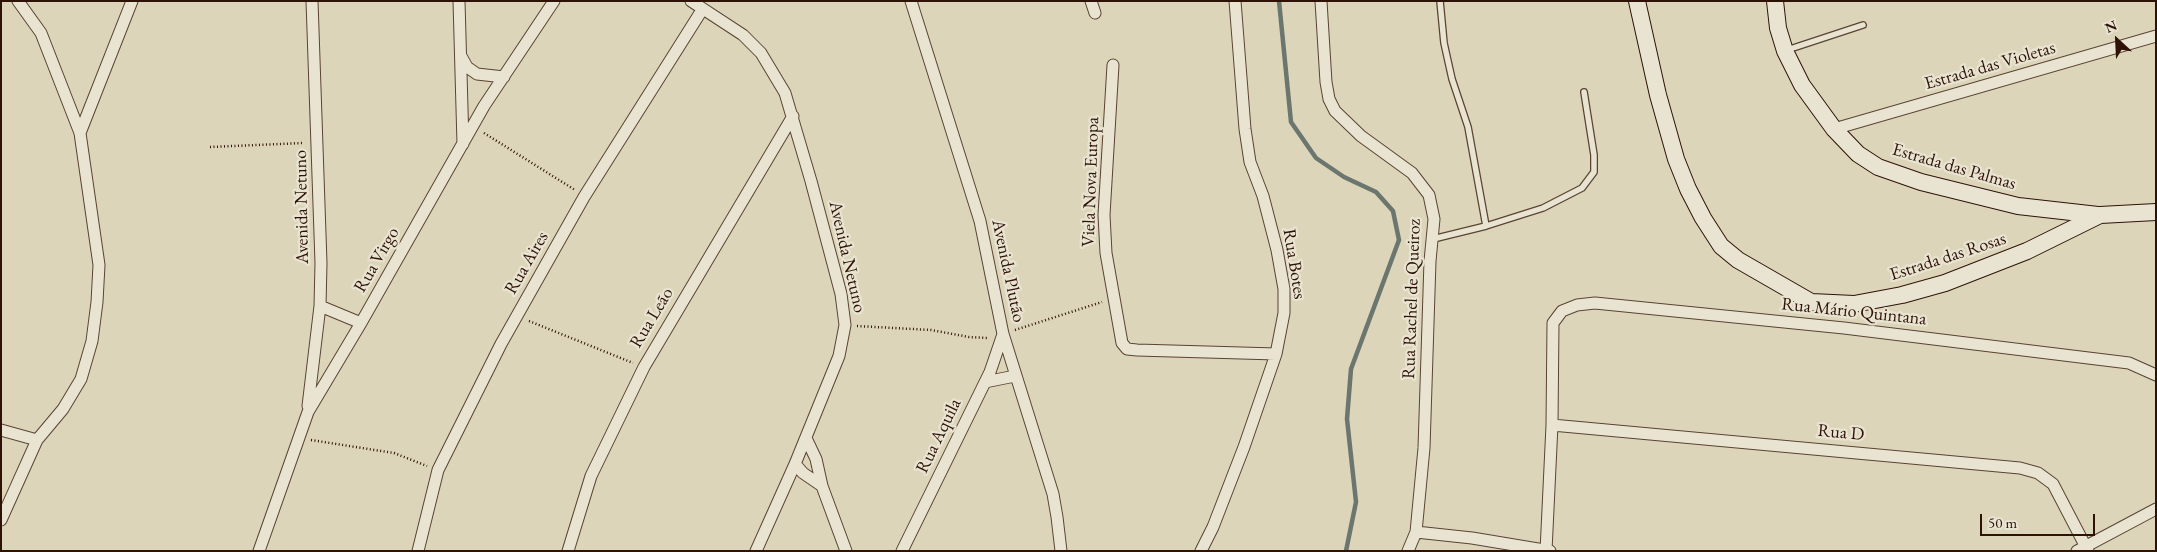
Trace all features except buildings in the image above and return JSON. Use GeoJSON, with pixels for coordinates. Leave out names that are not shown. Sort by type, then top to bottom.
{"type":"FeatureCollection","features":[{"type":"Feature","properties":{"kind":"main road","name":"Estrada das Rosas"},"geometry":{"type":"LineString","coordinates":[[1637,1],[1658,95],[1676,159],[1688,189],[1703,218],[1722,246],[1738,260],[1811,302],[1854,304],[1902,296],[1945,283],[2028,252],[2100,216],[2156,212]]}},
{"type":"Feature","properties":{"kind":"main road","name":"Estrada das Palmas"},"geometry":{"type":"LineString","coordinates":[[1774,1],[1778,28],[1785,51],[1802,86],[1834,129],[1858,154],[1878,166],[1921,182],[2018,206],[2100,216]]}},
{"type":"Feature","properties":{"kind":"street"},"geometry":{"type":"LineString","coordinates":[[1,520],[37,440],[63,409],[81,379],[92,340],[99,265],[80,133],[41,33],[18,1]]}},
{"type":"Feature","properties":{"kind":"street"},"geometry":{"type":"LineString","coordinates":[[80,133],[132,1]]}},
{"type":"Feature","properties":{"kind":"street","name":"Avenida Netuno"},"geometry":{"type":"LineString","coordinates":[[308,412],[320,306],[321,263],[312,1]]}},
{"type":"Feature","properties":{"kind":"street"},"geometry":{"type":"LineString","coordinates":[[458,1],[463,146]]}},
{"type":"Feature","properties":{"kind":"street","name":"Rua Virgo"},"geometry":{"type":"LineString","coordinates":[[259,551],[308,412],[474,127],[554,1]]}},
{"type":"Feature","properties":{"kind":"street","name":"Avenida Netuno"},"geometry":{"type":"LineString","coordinates":[[690,1],[743,35],[761,53],[785,94],[793,116],[841,294],[845,325],[839,356],[795,464],[756,551]]}},
{"type":"Feature","properties":{"kind":"street","name":"Avenida Plutão"},"geometry":{"type":"LineString","coordinates":[[911,1],[980,221],[1003,334],[1053,494],[1058,517],[1061,551]]}},
{"type":"Feature","properties":{"kind":"street"},"geometry":{"type":"LineString","coordinates":[[1091,1],[1095,13]]}},
{"type":"Feature","properties":{"kind":"street","name":"Rua Botes"},"geometry":{"type":"LineString","coordinates":[[1201,551],[1213,526],[1244,447],[1276,354],[1284,313],[1284,289],[1277,250],[1263,196],[1250,162],[1239,80],[1235,1]]}},
{"type":"Feature","properties":{"kind":"street","name":"Rua Rachel de Queiroz"},"geometry":{"type":"LineString","coordinates":[[1321,1],[1326,82],[1329,98],[1335,111],[1361,136],[1412,173],[1429,194],[1434,219],[1424,448],[1416,532],[1408,551]]}},
{"type":"Feature","properties":{"kind":"street","name":"Rua Aires"},"geometry":{"type":"LineString","coordinates":[[418,551],[438,470],[516,316],[584,197],[702,10]]}},
{"type":"Feature","properties":{"kind":"street","name":"Estrada das Violetas"},"geometry":{"type":"LineString","coordinates":[[1834,129],[2156,36]]}},
{"type":"Feature","properties":{"kind":"street"},"geometry":{"type":"LineString","coordinates":[[460,54],[467,67],[477,74],[504,77]]}},
{"type":"Feature","properties":{"kind":"street","name":"Viela Nova Europa"},"geometry":{"type":"LineString","coordinates":[[1113,65],[1104,215],[1106,253],[1122,344],[1127,349],[1276,354]]}},
{"type":"Feature","properties":{"kind":"street","name":"Rua Leão"},"geometry":{"type":"LineString","coordinates":[[568,551],[591,476],[644,367],[793,116]]}},
{"type":"Feature","properties":{"kind":"street","name":"Rua Mário Quintana"},"geometry":{"type":"LineString","coordinates":[[1552,425],[1553,323],[1562,311],[1577,305],[1595,303],[1844,328],[2129,363],[2156,375]]}},
{"type":"Feature","properties":{"kind":"street"},"geometry":{"type":"LineString","coordinates":[[320,306],[361,323]]}},
{"type":"Feature","properties":{"kind":"street","name":"Rua Aquila"},"geometry":{"type":"LineString","coordinates":[[902,551],[985,382],[1003,334]]}},
{"type":"Feature","properties":{"kind":"street"},"geometry":{"type":"LineString","coordinates":[[985,382],[1015,376]]}},
{"type":"Feature","properties":{"kind":"street"},"geometry":{"type":"LineString","coordinates":[[1546,551],[1552,425]]}},
{"type":"Feature","properties":{"kind":"street","name":"Rua D"},"geometry":{"type":"LineString","coordinates":[[1552,425],[2020,468],[2038,473],[2053,484],[2084,549]]}},
{"type":"Feature","properties":{"kind":"street"},"geometry":{"type":"LineString","coordinates":[[1,430],[37,440]]}},
{"type":"Feature","properties":{"kind":"street"},"geometry":{"type":"LineString","coordinates":[[806,438],[816,459],[822,486],[846,551]]}},
{"type":"Feature","properties":{"kind":"street"},"geometry":{"type":"LineString","coordinates":[[795,464],[803,473],[822,486]]}},
{"type":"Feature","properties":{"kind":"street"},"geometry":{"type":"LineString","coordinates":[[2084,549],[2156,508]]}},
{"type":"Feature","properties":{"kind":"street"},"geometry":{"type":"LineString","coordinates":[[1416,532],[1472,538],[1550,551]]}},
{"type":"Feature","properties":{"kind":"lane"},"geometry":{"type":"LineString","coordinates":[[1440,1],[1444,43],[1452,79],[1468,127],[1486,226]]}},
{"type":"Feature","properties":{"kind":"lane"},"geometry":{"type":"LineString","coordinates":[[1785,51],[1863,26]]}},
{"type":"Feature","properties":{"kind":"lane"},"geometry":{"type":"LineString","coordinates":[[1433,239],[1486,226],[1543,208],[1582,188],[1594,172],[1594,155],[1584,92]]}},
{"type":"Feature","properties":{"kind":"path"},"geometry":{"type":"LineString","coordinates":[[474,127],[554,176],[584,197]]}},
{"type":"Feature","properties":{"kind":"path"},"geometry":{"type":"LineString","coordinates":[[210,147],[318,143]]}},
{"type":"Feature","properties":{"kind":"path"},"geometry":{"type":"LineString","coordinates":[[845,325],[931,330],[986,338],[1113,299]]}},
{"type":"Feature","properties":{"kind":"path"},"geometry":{"type":"LineString","coordinates":[[516,316],[644,367]]}},
{"type":"Feature","properties":{"kind":"path"},"geometry":{"type":"LineString","coordinates":[[299,439],[394,453],[438,470]]}},
{"type":"Feature","properties":{"kind":"waterway"},"geometry":{"type":"LineString","coordinates":[[1279,1],[1291,122],[1316,158],[1344,177],[1376,192],[1393,211],[1399,240],[1351,369],[1347,419],[1356,502],[1346,551]]}}]}
